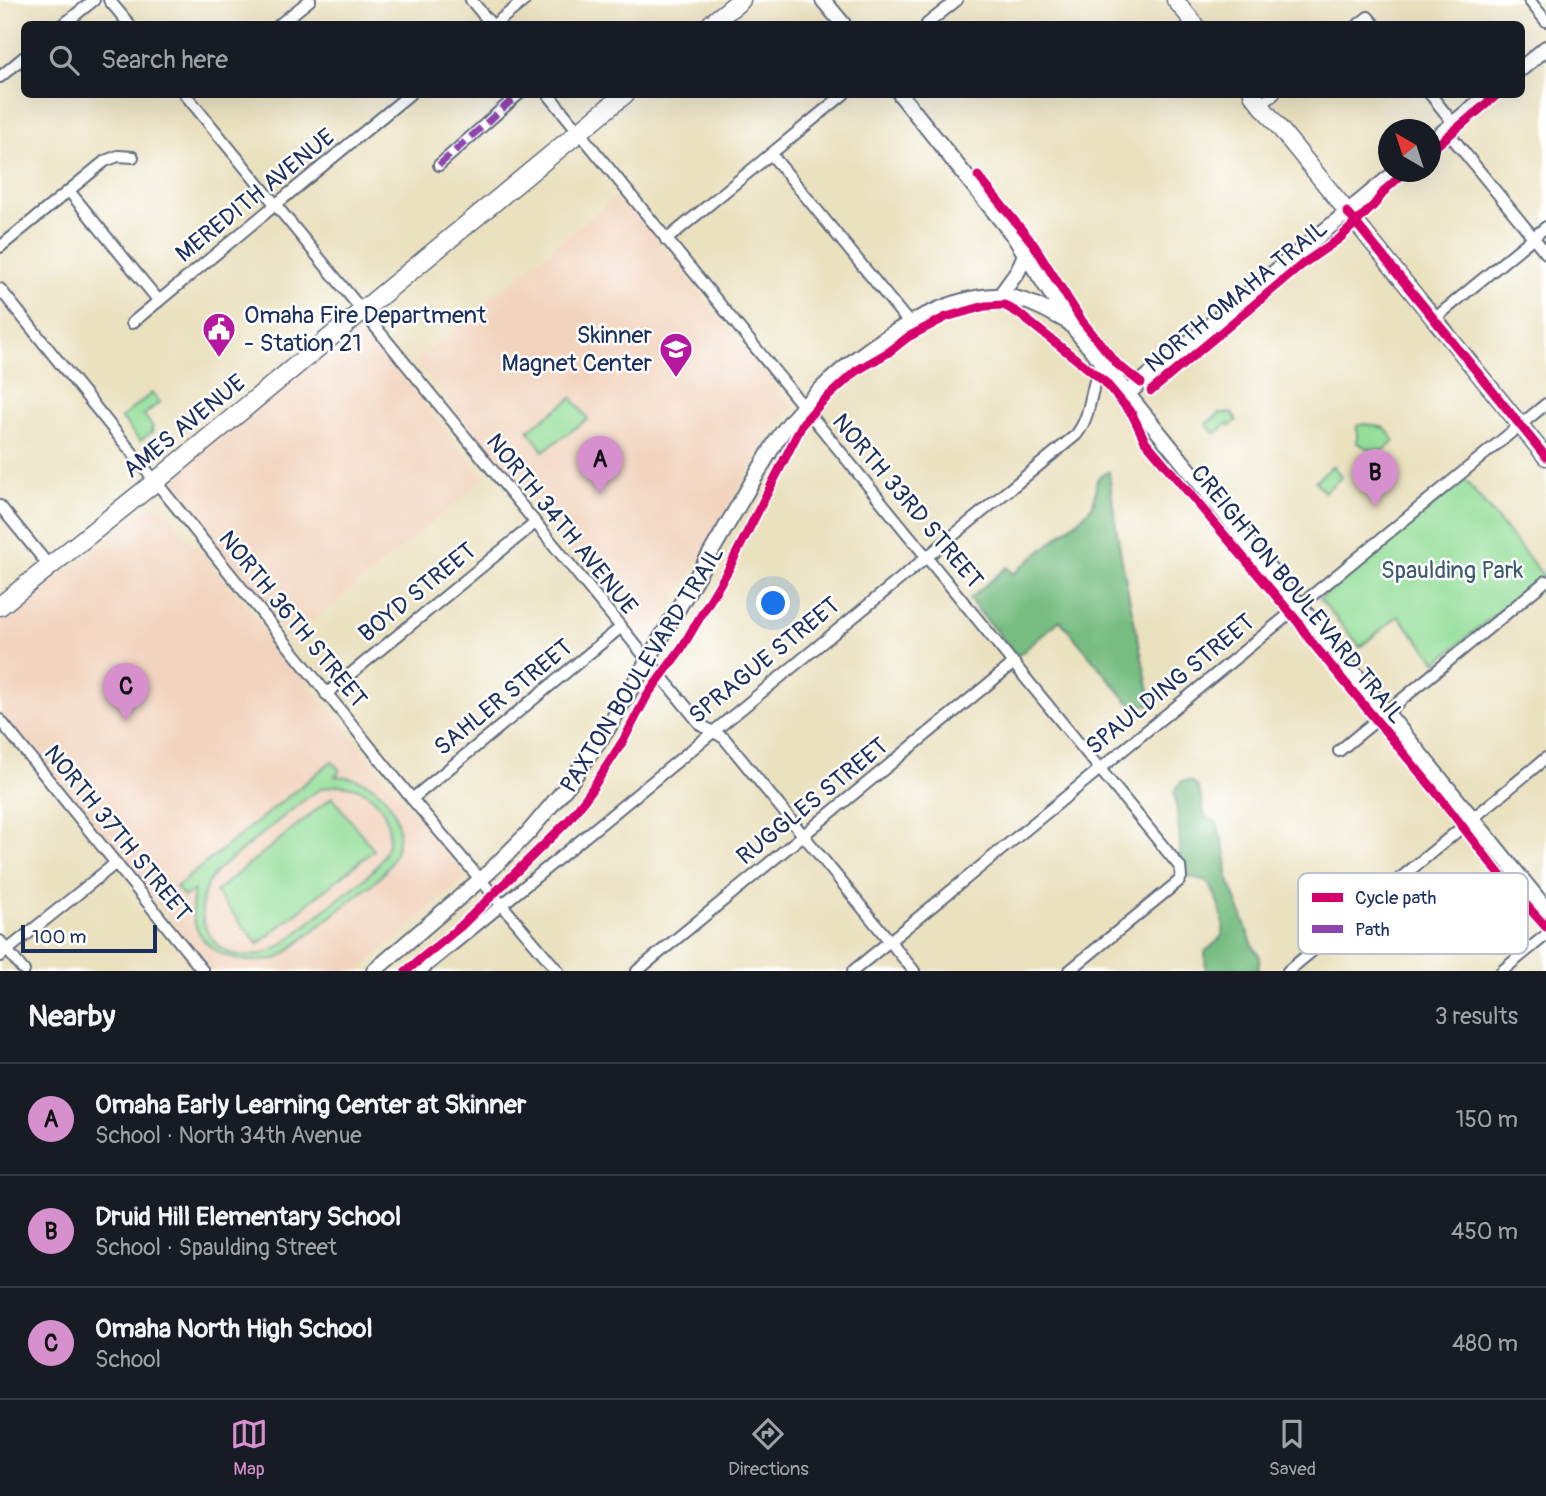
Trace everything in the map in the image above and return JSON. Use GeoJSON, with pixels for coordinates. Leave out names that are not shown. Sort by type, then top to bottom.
{"type":"FeatureCollection","features":[{"type":"Feature","properties":{"kind":"main road"},"geometry":{"type":"LineString","coordinates":[[715,21],[741,0]]}},
{"type":"Feature","properties":{"kind":"main road"},"geometry":{"type":"LineString","coordinates":[[1175,0],[1192,21]]}},
{"type":"Feature","properties":{"kind":"main road","name":"AMES AVENUE"},"geometry":{"type":"LineString","coordinates":[[0,606],[155,482],[620,98]]}},
{"type":"Feature","properties":{"kind":"main road"},"geometry":{"type":"LineString","coordinates":[[1262,98],[1347,212],[1546,457]]}},
{"type":"Feature","properties":{"kind":"street"},"geometry":{"type":"LineString","coordinates":[[68,21],[94,0]]}},
{"type":"Feature","properties":{"kind":"street"},"geometry":{"type":"LineString","coordinates":[[109,0],[126,21]]}},
{"type":"Feature","properties":{"kind":"street"},"geometry":{"type":"LineString","coordinates":[[284,21],[310,0]]}},
{"type":"Feature","properties":{"kind":"street"},"geometry":{"type":"LineString","coordinates":[[471,0],[490,21]]}},
{"type":"Feature","properties":{"kind":"street"},"geometry":{"type":"LineString","coordinates":[[497,21],[525,0]]}},
{"type":"Feature","properties":{"kind":"street"},"geometry":{"type":"LineString","coordinates":[[823,0],[840,21]]}},
{"type":"Feature","properties":{"kind":"street"},"geometry":{"type":"LineString","coordinates":[[932,21],[957,0]]}},
{"type":"Feature","properties":{"kind":"street"},"geometry":{"type":"LineString","coordinates":[[1529,0],[1546,21]]}},
{"type":"Feature","properties":{"kind":"street"},"geometry":{"type":"LineString","coordinates":[[1525,65],[1546,48]]}},
{"type":"Feature","properties":{"kind":"street"},"geometry":{"type":"LineString","coordinates":[[0,77],[21,60]]}},
{"type":"Feature","properties":{"kind":"street","name":"NORTH 34TH AVENUE"},"geometry":{"type":"LineString","coordinates":[[191,98],[275,206],[620,628],[701,725],[724,738],[914,971]]}},
{"type":"Feature","properties":{"kind":"street","name":"MEREDITH AVENUE"},"geometry":{"type":"LineString","coordinates":[[132,323],[405,98]]}},
{"type":"Feature","properties":{"kind":"street"},"geometry":{"type":"LineString","coordinates":[[439,165],[514,98]]}},
{"type":"Feature","properties":{"kind":"street","name":"NORTH 33RD STREET"},"geometry":{"type":"LineString","coordinates":[[551,98],[1181,871],[1179,881],[1069,971]]}},
{"type":"Feature","properties":{"kind":"street"},"geometry":{"type":"LineString","coordinates":[[666,240],[839,98]]}},
{"type":"Feature","properties":{"kind":"street"},"geometry":{"type":"LineString","coordinates":[[903,98],[1026,252],[1069,322],[1517,873]]}},
{"type":"Feature","properties":{"kind":"street"},"geometry":{"type":"LineString","coordinates":[[1432,98],[1450,127],[1546,253]]}},
{"type":"Feature","properties":{"kind":"street"},"geometry":{"type":"LineString","coordinates":[[1441,134],[1484,98]]}},
{"type":"Feature","properties":{"kind":"street"},"geometry":{"type":"LineString","coordinates":[[771,154],[910,324]]}},
{"type":"Feature","properties":{"kind":"street"},"geometry":{"type":"LineString","coordinates":[[0,247],[105,161],[118,156],[133,157]]}},
{"type":"Feature","properties":{"kind":"street"},"geometry":{"type":"LineString","coordinates":[[1128,393],[1384,182]]}},
{"type":"Feature","properties":{"kind":"street"},"geometry":{"type":"LineString","coordinates":[[69,191],[159,301]]}},
{"type":"Feature","properties":{"kind":"street"},"geometry":{"type":"LineString","coordinates":[[1434,319],[1546,226]]}},
{"type":"Feature","properties":{"kind":"street"},"geometry":{"type":"LineString","coordinates":[[1000,296],[1016,276],[1026,252]]}},
{"type":"Feature","properties":{"kind":"street","name":"NORTH 36TH STREET"},"geometry":{"type":"LineString","coordinates":[[0,289],[326,694],[479,880],[558,971]]}},
{"type":"Feature","properties":{"kind":"street"},"geometry":{"type":"LineString","coordinates":[[377,970],[528,833],[569,784],[607,730],[769,453],[802,407],[833,377],[910,324],[953,304],[973,299],[1000,296],[1034,305],[1069,322]]}},
{"type":"Feature","properties":{"kind":"street","name":"SPRAGUE STREET"},"geometry":{"type":"LineString","coordinates":[[421,971],[1076,435],[1085,422],[1093,379],[1102,362]]}},
{"type":"Feature","properties":{"kind":"street","name":"SPAULDING STREET"},"geometry":{"type":"LineString","coordinates":[[853,971],[1546,404]]}},
{"type":"Feature","properties":{"kind":"street"},"geometry":{"type":"LineString","coordinates":[[0,506],[50,567]]}},
{"type":"Feature","properties":{"kind":"street","name":"BOYD STREET"},"geometry":{"type":"LineString","coordinates":[[326,694],[534,524]]}},
{"type":"Feature","properties":{"kind":"street"},"geometry":{"type":"LineString","coordinates":[[1339,751],[1546,581]]}},
{"type":"Feature","properties":{"kind":"street","name":"SAHLER STREET"},"geometry":{"type":"LineString","coordinates":[[412,799],[620,628]]}},
{"type":"Feature","properties":{"kind":"street","name":"RUGGLES STREET"},"geometry":{"type":"LineString","coordinates":[[637,971],[1014,663]]}},
{"type":"Feature","properties":{"kind":"street","name":"NORTH 37TH STREET"},"geometry":{"type":"LineString","coordinates":[[0,720],[203,971]]}},
{"type":"Feature","properties":{"kind":"street"},"geometry":{"type":"LineString","coordinates":[[1406,873],[1546,758]]}},
{"type":"Feature","properties":{"kind":"street"},"geometry":{"type":"LineString","coordinates":[[24,971],[2,949],[116,863]]}},
{"type":"Feature","properties":{"kind":"street"},"geometry":{"type":"LineString","coordinates":[[1528,887],[1546,909]]}},
{"type":"Feature","properties":{"kind":"street"},"geometry":{"type":"LineString","coordinates":[[1528,950],[1546,935]]}},
{"type":"Feature","properties":{"kind":"street"},"geometry":{"type":"LineString","coordinates":[[1287,971],[1308,954]]}},
{"type":"Feature","properties":{"kind":"street"},"geometry":{"type":"LineString","coordinates":[[1502,971],[1523,954]]}},
{"type":"Feature","properties":{"kind":"shaded area"},"geometry":{"type":"Polygon","coordinates":[[[620,193],[792,407],[774,427],[650,644],[415,361],[620,193]]]}},
{"type":"Feature","properties":{"kind":"shaded area"},"geometry":{"type":"Polygon","coordinates":[[[360,324],[485,479],[290,640],[167,481],[360,324]]]}},
{"type":"Feature","properties":{"kind":"shaded area"},"geometry":{"type":"Polygon","coordinates":[[[152,505],[165,510],[183,534],[199,549],[466,877],[359,971],[211,971],[0,711],[0,622],[152,505]]]}},
{"type":"Feature","properties":{"kind":"green space"},"geometry":{"type":"Polygon","coordinates":[[[152,393],[160,402],[144,415],[153,431],[140,441],[121,418],[152,393]]]}},
{"type":"Feature","properties":{"kind":"green space"},"geometry":{"type":"Polygon","coordinates":[[[572,398],[588,419],[543,451],[528,430],[572,398]]]}},
{"type":"Feature","properties":{"kind":"green space"},"geometry":{"type":"Polygon","coordinates":[[[1220,413],[1232,413],[1237,420],[1230,426],[1228,423],[1215,434],[1206,424],[1220,413]]]}},
{"type":"Feature","properties":{"kind":"green space"},"geometry":{"type":"Polygon","coordinates":[[[1357,425],[1385,428],[1395,441],[1383,451],[1371,450],[1357,443],[1357,425]]]}},
{"type":"Feature","properties":{"kind":"green space"},"geometry":{"type":"Polygon","coordinates":[[[1333,466],[1342,477],[1324,492],[1315,481],[1333,466]]]}},
{"type":"Feature","properties":{"kind":"green space"},"geometry":{"type":"Polygon","coordinates":[[[1109,471],[1126,579],[1153,700],[1150,705],[1129,703],[1060,620],[1016,655],[969,599],[1007,567],[1013,574],[1084,515],[1093,505],[1097,479],[1109,471]]]}},
{"type":"Feature","properties":{"kind":"green space","name":"Spaulding Park"},"geometry":{"type":"Polygon","coordinates":[[[1465,480],[1543,575],[1437,662],[1398,616],[1360,647],[1320,599],[1465,480]]]}},
{"type":"Feature","properties":{"kind":"green space"},"geometry":{"type":"Polygon","coordinates":[[[332,761],[340,771],[335,776],[356,779],[372,786],[386,798],[394,813],[398,829],[397,846],[390,864],[377,880],[279,958],[243,960],[213,949],[202,938],[195,925],[192,909],[194,890],[184,897],[176,887],[332,761]],[[347,786],[323,788],[309,796],[219,869],[208,883],[202,914],[214,941],[225,951],[240,956],[258,955],[273,950],[375,868],[387,847],[387,821],[375,800],[362,791],[347,786]]]}},
{"type":"Feature","properties":{"kind":"green space"},"geometry":{"type":"Polygon","coordinates":[[[1182,781],[1192,781],[1199,789],[1205,817],[1217,823],[1226,854],[1227,875],[1253,946],[1260,957],[1258,971],[1206,971],[1205,952],[1222,935],[1223,927],[1219,905],[1209,885],[1185,875],[1180,867],[1174,791],[1182,781]]]}},
{"type":"Feature","properties":{"kind":"green space"},"geometry":{"type":"Polygon","coordinates":[[[332,797],[374,850],[258,944],[215,892],[332,797]]]}},
{"type":"Feature","properties":{"kind":"marked path"},"geometry":{"type":"LineString","coordinates":[[439,165],[514,98]]}},
{"type":"Feature","properties":{"kind":"cycle path"},"geometry":{"type":"LineString","coordinates":[[1441,142],[1493,98]]}},
{"type":"Feature","properties":{"kind":"cycle path"},"geometry":{"type":"LineString","coordinates":[[978,176],[1034,245],[1082,321],[1117,364],[1141,383]]}},
{"type":"Feature","properties":{"kind":"cycle path","name":"NORTH OMAHA TRAIL"},"geometry":{"type":"LineString","coordinates":[[1151,391],[1304,263],[1339,239],[1394,182]]}},
{"type":"Feature","properties":{"kind":"cycle path"},"geometry":{"type":"LineString","coordinates":[[1347,212],[1546,457]]}},
{"type":"Feature","properties":{"kind":"cycle path","name":"CREIGHTON BOULEVARD TRAIL"},"geometry":{"type":"LineString","coordinates":[[406,971],[461,926],[569,820],[588,795],[623,741],[648,694],[681,649],[727,572],[803,423],[856,371],[889,352],[908,337],[946,317],[985,306],[1004,305],[1018,313],[1105,382],[1132,414],[1145,441],[1298,622],[1499,873]]}},
{"type":"Feature","properties":{"kind":"cycle path","name":"CREIGHTON BOULEVARD TRAIL"},"geometry":{"type":"LineString","coordinates":[[1528,907],[1546,927]]}},
{"type":"Feature","properties":{"kind":"place","name":"Omaha Fire Department - Station 21"},"geometry":{"type":"Point","coordinates":[219,359]}},
{"type":"Feature","properties":{"kind":"place","name":"Skinner Magnet Center"},"geometry":{"type":"Point","coordinates":[676,379]}},
{"type":"Feature","properties":{"kind":"place","name":"Omaha Early Learning Center at Skinner"},"geometry":{"type":"Point","coordinates":[600,494]}},
{"type":"Feature","properties":{"kind":"place","name":"Druid Hill Elementary School"},"geometry":{"type":"Point","coordinates":[1375,507]}},
{"type":"Feature","properties":{"kind":"place","name":"Omaha North High School"},"geometry":{"type":"Point","coordinates":[126,721]}}]}
